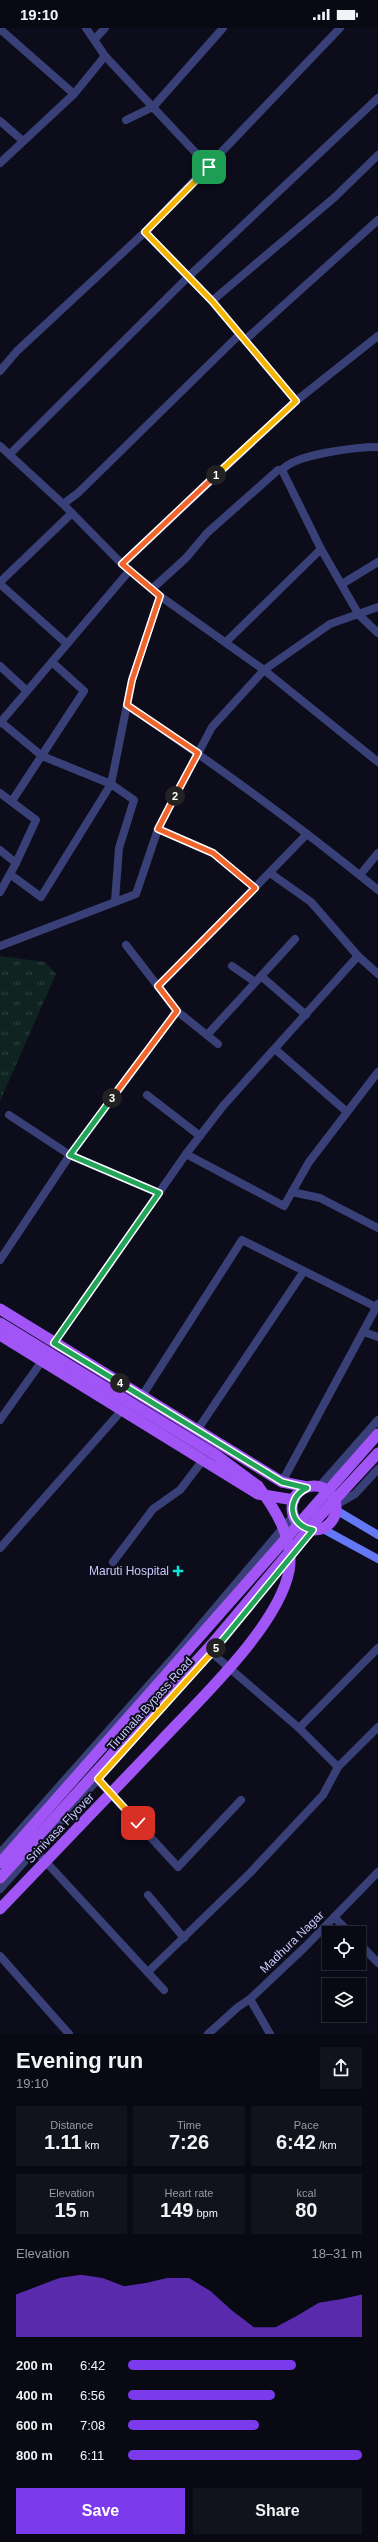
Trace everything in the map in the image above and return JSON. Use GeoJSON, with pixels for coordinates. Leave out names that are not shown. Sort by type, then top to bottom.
{"type":"FeatureCollection","features":[{"type":"Feature","properties":{"kind":"main road"},"geometry":{"type":"LineString","coordinates":[[0,1309],[198,1429],[282,1482],[307,1488],[319,1487],[330,1494],[336,1508],[378,1535]]}},
{"type":"Feature","properties":{"kind":"main road","name":"Srinivasa Flyover"},"geometry":{"type":"LineString","coordinates":[[0,1323],[216,1455],[258,1486],[278,1513],[288,1545],[289,1570],[280,1599],[258,1633],[209,1689],[0,1909]]}},
{"type":"Feature","properties":{"kind":"main road"},"geometry":{"type":"LineString","coordinates":[[0,1335],[123,1409],[258,1494],[294,1500]]}},
{"type":"Feature","properties":{"kind":"main road","name":"Srinivasa Flyover"},"geometry":{"type":"LineString","coordinates":[[0,1863],[378,1434]]}},
{"type":"Feature","properties":{"kind":"main road","name":"Srinivasa Flyover"},"geometry":{"type":"LineString","coordinates":[[0,1878],[202,1655],[319,1517],[378,1453]]}},
{"type":"Feature","properties":{"kind":"main road"},"geometry":{"type":"LineString","coordinates":[[307,1488],[297,1495],[294,1500],[293,1516],[299,1524],[318,1529],[378,1559]]}},
{"type":"Feature","properties":{"kind":"main road"},"geometry":{"type":"LineString","coordinates":[[318,1529],[330,1524],[336,1508]]}},
{"type":"Feature","properties":{"kind":"street"},"geometry":{"type":"LineString","coordinates":[[86,28],[95,39],[105,56],[209,167]]}},
{"type":"Feature","properties":{"kind":"street"},"geometry":{"type":"LineString","coordinates":[[95,39],[105,28]]}},
{"type":"Feature","properties":{"kind":"street"},"geometry":{"type":"LineString","coordinates":[[126,120],[153,107],[223,28]]}},
{"type":"Feature","properties":{"kind":"street"},"geometry":{"type":"LineString","coordinates":[[0,371],[17,352],[145,232],[209,167],[340,28]]}},
{"type":"Feature","properties":{"kind":"street"},"geometry":{"type":"LineString","coordinates":[[0,30],[74,94]]}},
{"type":"Feature","properties":{"kind":"street"},"geometry":{"type":"LineString","coordinates":[[0,163],[74,94],[105,56]]}},
{"type":"Feature","properties":{"kind":"street"},"geometry":{"type":"LineString","coordinates":[[10,454],[188,277],[378,98]]}},
{"type":"Feature","properties":{"kind":"street"},"geometry":{"type":"LineString","coordinates":[[0,121],[24,141]]}},
{"type":"Feature","properties":{"kind":"street"},"geometry":{"type":"LineString","coordinates":[[212,301],[335,197],[378,155]]}},
{"type":"Feature","properties":{"kind":"street"},"geometry":{"type":"LineString","coordinates":[[63,504],[78,493],[243,337],[378,220]]}},
{"type":"Feature","properties":{"kind":"street"},"geometry":{"type":"LineString","coordinates":[[145,232],[212,301],[296,401]]}},
{"type":"Feature","properties":{"kind":"street"},"geometry":{"type":"LineString","coordinates":[[122,564],[296,401],[378,336]]}},
{"type":"Feature","properties":{"kind":"street"},"geometry":{"type":"LineString","coordinates":[[153,588],[186,558],[207,532],[278,470],[282,470],[290,463],[324,454],[378,447]]}},
{"type":"Feature","properties":{"kind":"street"},"geometry":{"type":"LineString","coordinates":[[1,448],[10,454],[72,512],[122,564],[153,588],[160,596],[264,670],[378,762]]}},
{"type":"Feature","properties":{"kind":"street"},"geometry":{"type":"LineString","coordinates":[[282,470],[321,549],[360,615],[378,633]]}},
{"type":"Feature","properties":{"kind":"street"},"geometry":{"type":"LineString","coordinates":[[67,644],[0,583],[72,512]]}},
{"type":"Feature","properties":{"kind":"street"},"geometry":{"type":"LineString","coordinates":[[226,642],[321,549]]}},
{"type":"Feature","properties":{"kind":"street"},"geometry":{"type":"LineString","coordinates":[[342,584],[378,562]]}},
{"type":"Feature","properties":{"kind":"street"},"geometry":{"type":"LineString","coordinates":[[116,902],[119,848],[134,800],[111,784],[42,756],[1,723],[130,570]]}},
{"type":"Feature","properties":{"kind":"street"},"geometry":{"type":"LineString","coordinates":[[11,875],[41,898],[111,784],[132,680],[160,596]]}},
{"type":"Feature","properties":{"kind":"street"},"geometry":{"type":"LineString","coordinates":[[0,946],[136,894],[158,829],[212,727],[264,670],[330,624],[360,615],[378,607]]}},
{"type":"Feature","properties":{"kind":"street"},"geometry":{"type":"LineString","coordinates":[[12,801],[84,691],[52,662]]}},
{"type":"Feature","properties":{"kind":"street"},"geometry":{"type":"LineString","coordinates":[[0,666],[27,692]]}},
{"type":"Feature","properties":{"kind":"street"},"geometry":{"type":"LineString","coordinates":[[127,705],[198,753],[308,834],[378,890]]}},
{"type":"Feature","properties":{"kind":"street"},"geometry":{"type":"LineString","coordinates":[[0,793],[36,820],[11,875],[0,892]]}},
{"type":"Feature","properties":{"kind":"street"},"geometry":{"type":"LineString","coordinates":[[158,829],[213,853],[255,888]]}},
{"type":"Feature","properties":{"kind":"street"},"geometry":{"type":"LineString","coordinates":[[158,986],[308,834]]}},
{"type":"Feature","properties":{"kind":"street"},"geometry":{"type":"LineString","coordinates":[[0,850],[16,863]]}},
{"type":"Feature","properties":{"kind":"street"},"geometry":{"type":"LineString","coordinates":[[360,875],[378,853]]}},
{"type":"Feature","properties":{"kind":"street"},"geometry":{"type":"LineString","coordinates":[[270,873],[311,902],[358,956],[378,974]]}},
{"type":"Feature","properties":{"kind":"street"},"geometry":{"type":"LineString","coordinates":[[207,1035],[295,939]]}},
{"type":"Feature","properties":{"kind":"street"},"geometry":{"type":"LineString","coordinates":[[126,945],[177,1011],[218,1044]]}},
{"type":"Feature","properties":{"kind":"street"},"geometry":{"type":"LineString","coordinates":[[54,1343],[186,1154],[223,1106],[358,956]]}},
{"type":"Feature","properties":{"kind":"street"},"geometry":{"type":"LineString","coordinates":[[232,966],[258,979],[306,1014]]}},
{"type":"Feature","properties":{"kind":"street"},"geometry":{"type":"LineString","coordinates":[[0,1260],[70,1155],[177,1011]]}},
{"type":"Feature","properties":{"kind":"street"},"geometry":{"type":"LineString","coordinates":[[275,1049],[347,1112]]}},
{"type":"Feature","properties":{"kind":"street"},"geometry":{"type":"LineString","coordinates":[[186,1154],[284,1206],[308,1162],[378,1072]]}},
{"type":"Feature","properties":{"kind":"street"},"geometry":{"type":"LineString","coordinates":[[147,1095],[200,1136]]}},
{"type":"Feature","properties":{"kind":"street"},"geometry":{"type":"LineString","coordinates":[[9,1115],[70,1155],[159,1193]]}},
{"type":"Feature","properties":{"kind":"street"},"geometry":{"type":"LineString","coordinates":[[292,1192],[320,1198],[378,1228]]}},
{"type":"Feature","properties":{"kind":"street"},"geometry":{"type":"LineString","coordinates":[[142,1396],[242,1240],[377,1305],[364,1332],[282,1482]]}},
{"type":"Feature","properties":{"kind":"street"},"geometry":{"type":"LineString","coordinates":[[198,1429],[304,1271]]}},
{"type":"Feature","properties":{"kind":"street"},"geometry":{"type":"LineString","coordinates":[[364,1332],[378,1337]]}},
{"type":"Feature","properties":{"kind":"street"},"geometry":{"type":"LineString","coordinates":[[0,1420],[42,1361]]}},
{"type":"Feature","properties":{"kind":"street"},"geometry":{"type":"LineString","coordinates":[[0,1548],[123,1409]]}},
{"type":"Feature","properties":{"kind":"street"},"geometry":{"type":"LineString","coordinates":[[319,1487],[378,1420]]}},
{"type":"Feature","properties":{"kind":"street"},"geometry":{"type":"LineString","coordinates":[[113,1562],[153,1509],[180,1490],[203,1460]]}},
{"type":"Feature","properties":{"kind":"street"},"geometry":{"type":"LineString","coordinates":[[336,1508],[355,1494],[378,1469]]}},
{"type":"Feature","properties":{"kind":"street","name":"Tirumala Bypass Road"},"geometry":{"type":"LineString","coordinates":[[0,1853],[172,1659],[293,1516]]}},
{"type":"Feature","properties":{"kind":"street","name":"Tirumala Bypass Road"},"geometry":{"type":"LineString","coordinates":[[0,1889],[212,1653],[318,1529]]}},
{"type":"Feature","properties":{"kind":"street"},"geometry":{"type":"LineString","coordinates":[[299,1728],[378,1648]]}},
{"type":"Feature","properties":{"kind":"street"},"geometry":{"type":"LineString","coordinates":[[212,1653],[299,1728],[338,1767]]}},
{"type":"Feature","properties":{"kind":"street"},"geometry":{"type":"LineString","coordinates":[[148,1972],[250,1873],[323,1795],[338,1767],[378,1727]]}},
{"type":"Feature","properties":{"kind":"street"},"geometry":{"type":"LineString","coordinates":[[98,1779],[178,1868],[241,1800]]}},
{"type":"Feature","properties":{"kind":"street"},"geometry":{"type":"LineString","coordinates":[[35,1850],[164,1990]]}},
{"type":"Feature","properties":{"kind":"street","name":"Madhura Nagar"},"geometry":{"type":"LineString","coordinates":[[208,2034],[238,2007],[250,1999],[378,1872]]}},
{"type":"Feature","properties":{"kind":"street"},"geometry":{"type":"LineString","coordinates":[[148,1895],[184,1938]]}},
{"type":"Feature","properties":{"kind":"street"},"geometry":{"type":"LineString","coordinates":[[334,1917],[343,1926]]}},
{"type":"Feature","properties":{"kind":"street"},"geometry":{"type":"LineString","coordinates":[[366,1950],[378,1963]]}},
{"type":"Feature","properties":{"kind":"street"},"geometry":{"type":"LineString","coordinates":[[0,1956],[69,2034]]}},
{"type":"Feature","properties":{"kind":"street"},"geometry":{"type":"LineString","coordinates":[[250,1999],[270,2034]]}},
{"type":"Feature","properties":{"kind":"green space"},"geometry":{"type":"Polygon","coordinates":[[[0,956],[45,962],[56,974],[0,1101],[0,956]]]}},
{"type":"Feature","properties":{"kind":"place","name":"Maruti Hospital"},"geometry":{"type":"Point","coordinates":[178,1571]}},
{"type":"Feature","properties":{"kind":"route"},"geometry":{"type":"LineString","coordinates":[[138,1823],[98,1779],[212,1653],[313,1530],[299,1524],[292,1512],[292,1504],[297,1495],[301,1490],[307,1488],[282,1482],[198,1429],[54,1343],[159,1193],[70,1155],[177,1011],[158,986],[255,888],[213,853],[158,829],[198,753],[127,705],[132,680],[160,596],[153,588],[122,564],[157,529],[296,401],[212,301],[145,232],[209,167]]}}]}
